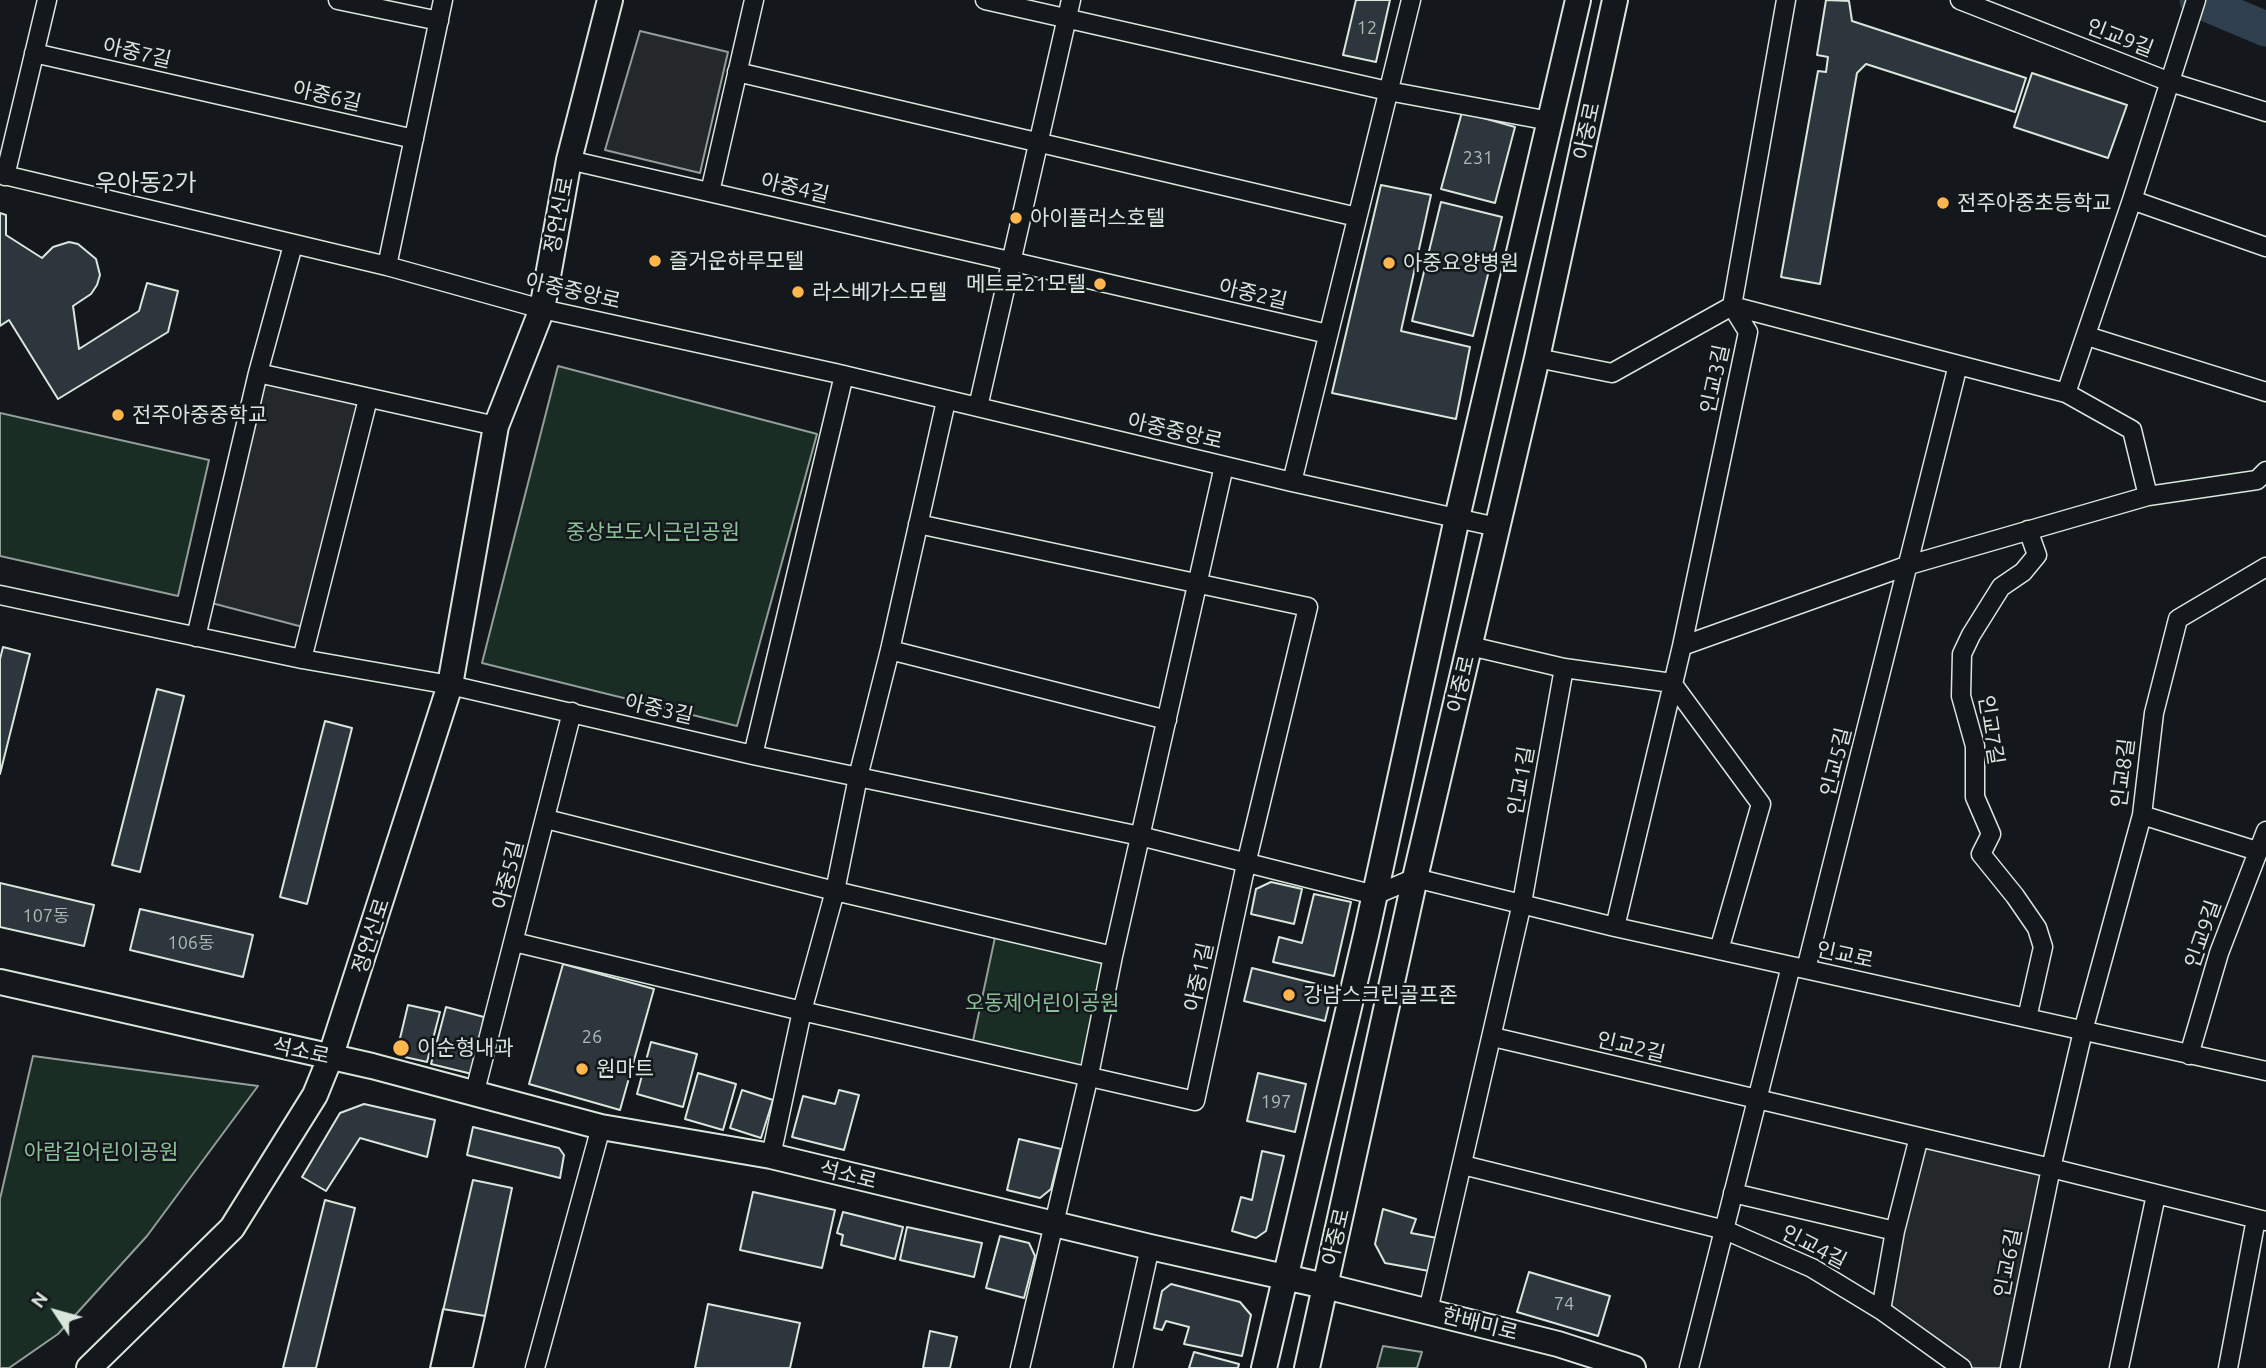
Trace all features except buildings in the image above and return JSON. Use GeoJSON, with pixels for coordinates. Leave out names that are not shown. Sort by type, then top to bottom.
{"type":"FeatureCollection","features":[{"type":"Feature","properties":{"kind":"street"},"geometry":{"type":"LineString","coordinates":[[3,175],[47,0]]}},
{"type":"Feature","properties":{"kind":"street"},"geometry":{"type":"LineString","coordinates":[[338,0],[439,21]]}},
{"type":"Feature","properties":{"kind":"street"},"geometry":{"type":"LineString","coordinates":[[387,266],[443,0]]}},
{"type":"Feature","properties":{"kind":"street","name":"정언신로"},"geometry":{"type":"LineString","coordinates":[[89,1368],[232,1228],[315,1095],[330,1058],[450,685],[496,426],[541,309],[569,160],[610,0]]}},
{"type":"Feature","properties":{"kind":"street"},"geometry":{"type":"LineString","coordinates":[[710,192],[754,0]]}},
{"type":"Feature","properties":{"kind":"street"},"geometry":{"type":"LineString","coordinates":[[985,0],[1388,92]]}},
{"type":"Feature","properties":{"kind":"street"},"geometry":{"type":"LineString","coordinates":[[978,407],[1071,0]]}},
{"type":"Feature","properties":{"kind":"street"},"geometry":{"type":"LineString","coordinates":[[1292,482],[1411,0]]}},
{"type":"Feature","properties":{"kind":"street","name":"아중로"},"geometry":{"type":"LineString","coordinates":[[1264,1368],[1578,0]]}},
{"type":"Feature","properties":{"kind":"street","name":"아중로"},"geometry":{"type":"LineString","coordinates":[[1307,1368],[1415,877],[1537,358],[1615,0]]}},
{"type":"Feature","properties":{"kind":"street"},"geometry":{"type":"LineString","coordinates":[[1732,306],[1786,0]]}},
{"type":"Feature","properties":{"kind":"street","name":"인교9길"},"geometry":{"type":"LineString","coordinates":[[1961,0],[2170,82],[2266,113]]}},
{"type":"Feature","properties":{"kind":"street"},"geometry":{"type":"LineString","coordinates":[[2066,393],[2196,0]]}},
{"type":"Feature","properties":{"kind":"street","name":"아중7길"},"geometry":{"type":"LineString","coordinates":[[34,53],[230,98]]}},
{"type":"Feature","properties":{"kind":"street"},"geometry":{"type":"LineString","coordinates":[[737,72],[1357,217]]}},
{"type":"Feature","properties":{"kind":"street","name":"아중로"},"geometry":{"type":"LineString","coordinates":[[1388,92],[1550,121]]}},
{"type":"Feature","properties":{"kind":"street","name":"아중6길"},"geometry":{"type":"LineString","coordinates":[[230,98],[414,139]]}},
{"type":"Feature","properties":{"kind":"street","name":"아중4길"},"geometry":{"type":"LineString","coordinates":[[569,160],[1168,298]]}},
{"type":"Feature","properties":{"kind":"street","name":"아중중앙로"},"geometry":{"type":"LineString","coordinates":[[3,175],[387,266],[541,309],[844,375],[1292,482],[1497,527]]}},
{"type":"Feature","properties":{"kind":"street"},"geometry":{"type":"LineString","coordinates":[[2132,200],[2266,247]]}},
{"type":"Feature","properties":{"kind":"street"},"geometry":{"type":"LineString","coordinates":[[197,637],[258,373],[293,245]]}},
{"type":"Feature","properties":{"kind":"street","name":"아중2길"},"geometry":{"type":"LineString","coordinates":[[1168,298],[1328,334]]}},
{"type":"Feature","properties":{"kind":"street"},"geometry":{"type":"LineString","coordinates":[[1537,358],[1612,373],[1732,306],[2066,393],[2132,429],[2148,496]]}},
{"type":"Feature","properties":{"kind":"street","name":"인교3길"},"geometry":{"type":"LineString","coordinates":[[1615,927],[1682,646],[1748,332],[1732,306]]}},
{"type":"Feature","properties":{"kind":"street"},"geometry":{"type":"LineString","coordinates":[[2087,335],[2266,392]]}},
{"type":"Feature","properties":{"kind":"street","name":"인교5길"},"geometry":{"type":"LineString","coordinates":[[1799,968],[1909,565],[1958,365]]}},
{"type":"Feature","properties":{"kind":"street"},"geometry":{"type":"LineString","coordinates":[[258,373],[496,426]]}},
{"type":"Feature","properties":{"kind":"street"},"geometry":{"type":"LineString","coordinates":[[753,755],[844,375]]}},
{"type":"Feature","properties":{"kind":"street"},"geometry":{"type":"LineString","coordinates":[[302,659],[368,399]]}},
{"type":"Feature","properties":{"kind":"street"},"geometry":{"type":"LineString","coordinates":[[771,1156],[802,1012],[835,891],[858,777],[890,650],[946,401]]}},
{"type":"Feature","properties":{"kind":"street"},"geometry":{"type":"LineString","coordinates":[[1020,1368],[1089,1075],[1113,956],[1224,466]]}},
{"type":"Feature","properties":{"kind":"street"},"geometry":{"type":"LineString","coordinates":[[1682,646],[1909,565],[2148,496],[2257,480],[2266,471]]}},
{"type":"Feature","properties":{"kind":"street"},"geometry":{"type":"LineString","coordinates":[[918,524],[1308,607],[1247,863]]}},
{"type":"Feature","properties":{"kind":"street","name":"인교7길"},"geometry":{"type":"LineString","coordinates":[[2027,1018],[2043,947],[2037,929],[2015,896],[1981,854],[1991,834],[1975,797],[1975,746],[1961,696],[1962,654],[1971,635],[2001,587],[2023,572],[2037,555],[2028,530]]}},
{"type":"Feature","properties":{"kind":"street","name":"인교8길"},"geometry":{"type":"LineString","coordinates":[[2083,1031],[2142,815],[2154,713],[2178,619],[2266,567]]}},
{"type":"Feature","properties":{"kind":"street","name":"아중3길"},"geometry":{"type":"LineString","coordinates":[[0,595],[302,659],[450,685],[753,755],[1140,836]]}},
{"type":"Feature","properties":{"kind":"street"},"geometry":{"type":"LineString","coordinates":[[1470,646],[1564,668],[1672,683],[1761,804],[1719,950]]}},
{"type":"Feature","properties":{"kind":"street"},"geometry":{"type":"LineString","coordinates":[[890,650],[1167,720]]}},
{"type":"Feature","properties":{"kind":"street","name":"인교1길"},"geometry":{"type":"LineString","coordinates":[[1522,903],[1564,668]]}},
{"type":"Feature","properties":{"kind":"street","name":"아중5길"},"geometry":{"type":"LineString","coordinates":[[474,1095],[572,712]]}},
{"type":"Feature","properties":{"kind":"street"},"geometry":{"type":"LineString","coordinates":[[2142,815],[2257,851]]}},
{"type":"Feature","properties":{"kind":"street","name":"아중5길"},"geometry":{"type":"LineString","coordinates":[[546,819],[835,891]]}},
{"type":"Feature","properties":{"kind":"street","name":"인교9길"},"geometry":{"type":"LineString","coordinates":[[2189,1055],[2219,953],[2266,831]]}},
{"type":"Feature","properties":{"kind":"street"},"geometry":{"type":"LineString","coordinates":[[1140,836],[1374,895],[1415,877]]}},
{"type":"Feature","properties":{"kind":"street","name":"아중1길"},"geometry":{"type":"LineString","coordinates":[[802,1012],[1195,1101],[1247,863]]}},
{"type":"Feature","properties":{"kind":"street","name":"인교로"},"geometry":{"type":"LineString","coordinates":[[1415,877],[1615,927],[2266,1071]]}},
{"type":"Feature","properties":{"kind":"street"},"geometry":{"type":"LineString","coordinates":[[835,891],[1113,956]]}},
{"type":"Feature","properties":{"kind":"street"},"geometry":{"type":"LineString","coordinates":[[1428,1311],[1522,903]]}},
{"type":"Feature","properties":{"kind":"street","name":"아중5길"},"geometry":{"type":"LineString","coordinates":[[514,942],[802,1012]]}},
{"type":"Feature","properties":{"kind":"street"},"geometry":{"type":"LineString","coordinates":[[1689,1368],[1733,1193],[1799,968]]}},
{"type":"Feature","properties":{"kind":"street","name":"석소로"},"geometry":{"type":"LineString","coordinates":[[0,982],[372,1066],[601,1127],[771,1156],[1150,1248],[1325,1286]]}},
{"type":"Feature","properties":{"kind":"street","name":"인교6길"},"geometry":{"type":"LineString","coordinates":[[2010,1368],[2051,1168],[2083,1031]]}},
{"type":"Feature","properties":{"kind":"street","name":"인교2길"},"geometry":{"type":"LineString","coordinates":[[1493,1037],[1759,1101]]}},
{"type":"Feature","properties":{"kind":"street"},"geometry":{"type":"LineString","coordinates":[[1759,1101],[2051,1168],[2261,1220],[2228,1368]]}},
{"type":"Feature","properties":{"kind":"street"},"geometry":{"type":"LineString","coordinates":[[535,1368],[601,1127]]}},
{"type":"Feature","properties":{"kind":"street"},"geometry":{"type":"LineString","coordinates":[[1919,1137],[1895,1231],[1881,1310],[1962,1368]]}},
{"type":"Feature","properties":{"kind":"street","name":"인교4길"},"geometry":{"type":"LineString","coordinates":[[1463,1165],[1725,1230],[1812,1268],[1881,1310]]}},
{"type":"Feature","properties":{"kind":"street","name":"인교4길"},"geometry":{"type":"LineString","coordinates":[[1733,1193],[1895,1231]]}},
{"type":"Feature","properties":{"kind":"street"},"geometry":{"type":"LineString","coordinates":[[2119,1368],[2156,1195]]}},
{"type":"Feature","properties":{"kind":"street"},"geometry":{"type":"LineString","coordinates":[[1123,1368],[1150,1248]]}},
{"type":"Feature","properties":{"kind":"street","name":"한배미로"},"geometry":{"type":"LineString","coordinates":[[1325,1286],[1558,1344],[1633,1368]]}},
{"type":"Feature","properties":{"kind":"green space","name":"중상보도시근린공원"},"geometry":{"type":"Polygon","coordinates":[[[558,366],[817,434],[737,726],[482,663],[558,366]]]}},
{"type":"Feature","properties":{"kind":"green space"},"geometry":{"type":"Polygon","coordinates":[[[0,413],[209,460],[178,596],[0,556],[0,413]]]}},
{"type":"Feature","properties":{"kind":"green space","name":"오동제어린이공원"},"geometry":{"type":"Polygon","coordinates":[[[997,928],[1113,956],[1089,1075],[971,1050],[997,928]]]}},
{"type":"Feature","properties":{"kind":"green space","name":"아람길어린이공원"},"geometry":{"type":"Polygon","coordinates":[[[33,1056],[258,1086],[147,1236],[58,1334],[9,1368],[0,1368],[0,1199],[33,1056]]]}},
{"type":"Feature","properties":{"kind":"green space"},"geometry":{"type":"Polygon","coordinates":[[[1383,1346],[1422,1352],[1417,1368],[1377,1368],[1383,1346]]]}},
{"type":"Feature","properties":{"kind":"shaded area"},"geometry":{"type":"Polygon","coordinates":[[[640,31],[728,52],[700,173],[605,150],[640,31]]]}},
{"type":"Feature","properties":{"kind":"shaded area"},"geometry":{"type":"Polygon","coordinates":[[[258,373],[368,399],[312,621],[299,626],[204,601],[258,373]]]}},
{"type":"Feature","properties":{"kind":"shaded area"},"geometry":{"type":"Polygon","coordinates":[[[1919,1137],[2051,1168],[2010,1368],[1962,1368],[1881,1310],[1919,1137]]]}},
{"type":"Feature","properties":{"kind":"waterway"},"geometry":{"type":"LineString","coordinates":[[2197,0],[2266,29]]}},
{"type":"Feature","properties":{"kind":"place","name":"전주아중초등학교"},"geometry":{"type":"Point","coordinates":[1943,203]}},
{"type":"Feature","properties":{"kind":"place","name":"아이플러스호텔"},"geometry":{"type":"Point","coordinates":[1016,218]}},
{"type":"Feature","properties":{"kind":"place","name":"즐거운하루모텔"},"geometry":{"type":"Point","coordinates":[655,261]}},
{"type":"Feature","properties":{"kind":"place","name":"아중요양병원"},"geometry":{"type":"Point","coordinates":[1389,263]}},
{"type":"Feature","properties":{"kind":"place","name":"메트로21모텔"},"geometry":{"type":"Point","coordinates":[1100,284]}},
{"type":"Feature","properties":{"kind":"place","name":"라스베가스모텔"},"geometry":{"type":"Point","coordinates":[798,292]}},
{"type":"Feature","properties":{"kind":"place","name":"전주아중중학교"},"geometry":{"type":"Point","coordinates":[118,415]}},
{"type":"Feature","properties":{"kind":"place","name":"강남스크린골프존"},"geometry":{"type":"Point","coordinates":[1289,995]}},
{"type":"Feature","properties":{"kind":"place","name":"이순형내과"},"geometry":{"type":"Point","coordinates":[401,1048]}},
{"type":"Feature","properties":{"kind":"place","name":"원마트"},"geometry":{"type":"Point","coordinates":[582,1069]}},
{"type":"Feature","properties":{"kind":"district","name":"우아동2가"},"geometry":{"type":"Point","coordinates":[146,183]}}]}
